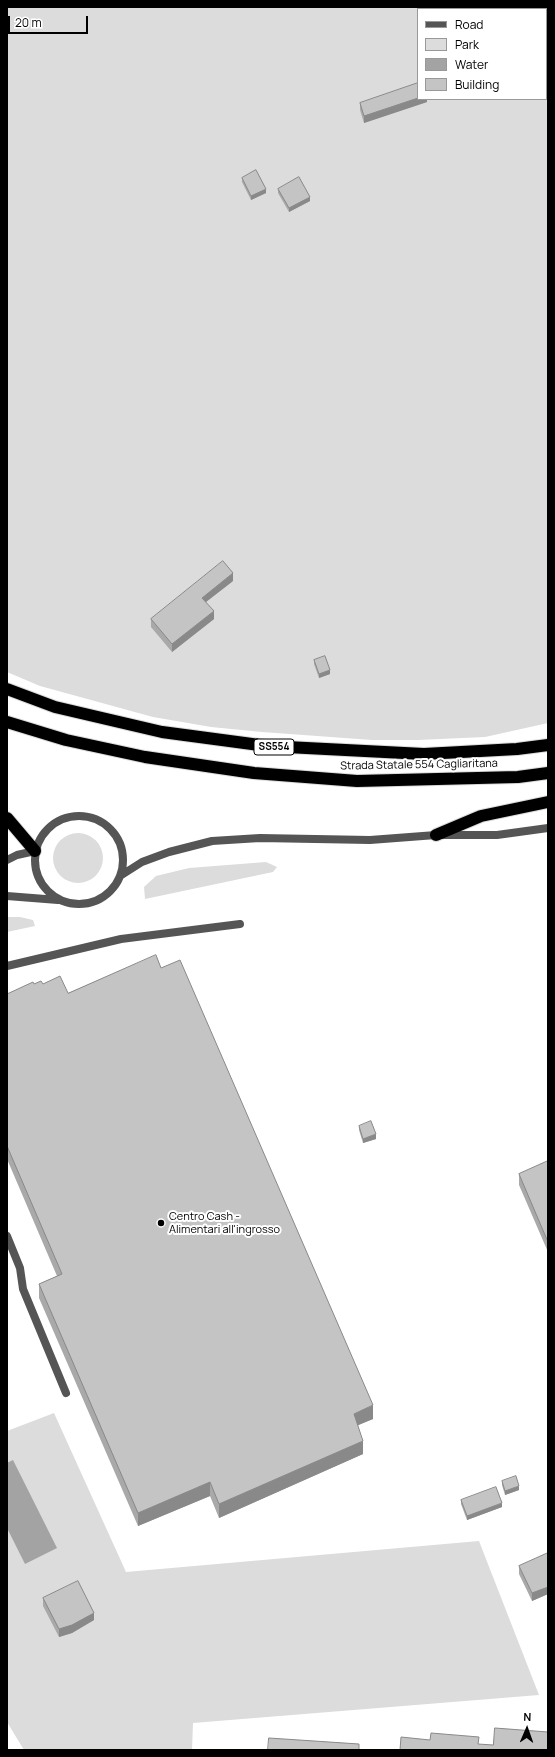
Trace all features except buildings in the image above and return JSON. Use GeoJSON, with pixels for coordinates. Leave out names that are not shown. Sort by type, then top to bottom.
{"type":"FeatureCollection","features":[{"type":"Feature","properties":{"kind":"highway","name":"Strada Statale 554 Cagliaritana"},"geometry":{"type":"LineString","coordinates":[[7,689],[55,706],[162,732],[267,746],[424,754],[517,749],[548,744]]}},
{"type":"Feature","properties":{"kind":"highway","name":"Strada Statale 554 Cagliaritana"},"geometry":{"type":"LineString","coordinates":[[7,722],[66,740],[145,757],[254,773],[357,781],[518,777],[548,773]]}},
{"type":"Feature","properties":{"kind":"highway"},"geometry":{"type":"LineString","coordinates":[[436,835],[481,816],[548,802]]}},
{"type":"Feature","properties":{"kind":"highway"},"geometry":{"type":"LineString","coordinates":[[7,818],[35,851]]}},
{"type":"Feature","properties":{"kind":"street"},"geometry":{"type":"LineString","coordinates":[[7,896],[59,900],[73,904],[87,904],[101,898],[113,889],[120,876],[123,861],[121,846],[115,833],[104,823],[90,817],[75,815],[55,822],[49,826],[40,837],[35,851],[34,866],[38,879],[47,891],[59,900]]}},
{"type":"Feature","properties":{"kind":"street"},"geometry":{"type":"LineString","coordinates":[[120,876],[142,862],[169,852],[212,841],[260,838],[370,840],[436,835],[498,835],[548,828]]}},
{"type":"Feature","properties":{"kind":"street"},"geometry":{"type":"LineString","coordinates":[[7,860],[16,855],[35,851]]}},
{"type":"Feature","properties":{"kind":"street"},"geometry":{"type":"LineString","coordinates":[[7,966],[121,939],[240,924]]}},
{"type":"Feature","properties":{"kind":"street"},"geometry":{"type":"LineString","coordinates":[[7,1236],[20,1268],[23,1290],[66,1393]]}},
{"type":"Feature","properties":{"kind":"green space"},"geometry":{"type":"Polygon","coordinates":[[[7,7],[548,7],[548,723],[485,737],[418,740],[372,740],[262,732],[211,727],[153,717],[40,686],[7,672],[7,7]]]}},
{"type":"Feature","properties":{"kind":"green space"},"geometry":{"type":"Polygon","coordinates":[[[78,833],[87,835],[96,840],[101,849],[103,858],[101,867],[96,876],[87,881],[78,883],[69,881],[60,876],[55,867],[53,858],[55,849],[60,840],[69,835],[78,833]]]}},
{"type":"Feature","properties":{"kind":"green space"},"geometry":{"type":"Polygon","coordinates":[[[266,862],[277,867],[273,872],[145,899],[144,887],[156,876],[189,868],[266,862]]]}},
{"type":"Feature","properties":{"kind":"green space"},"geometry":{"type":"Polygon","coordinates":[[[7,917],[20,917],[33,920],[35,926],[7,932],[7,917]]]}},
{"type":"Feature","properties":{"kind":"green space"},"geometry":{"type":"Polygon","coordinates":[[[54,1413],[126,1572],[479,1541],[539,1695],[193,1723],[192,1750],[24,1750],[7,1722],[7,1431],[54,1413]]]}},
{"type":"Feature","properties":{"kind":"water"},"geometry":{"type":"Polygon","coordinates":[[[13,1460],[57,1548],[25,1564],[7,1528],[7,1463],[13,1460]]]}},
{"type":"Feature","properties":{"kind":"place","name":"Centro Cash - Alimentari all'ingrosso"},"geometry":{"type":"Point","coordinates":[161,1223]}}]}
